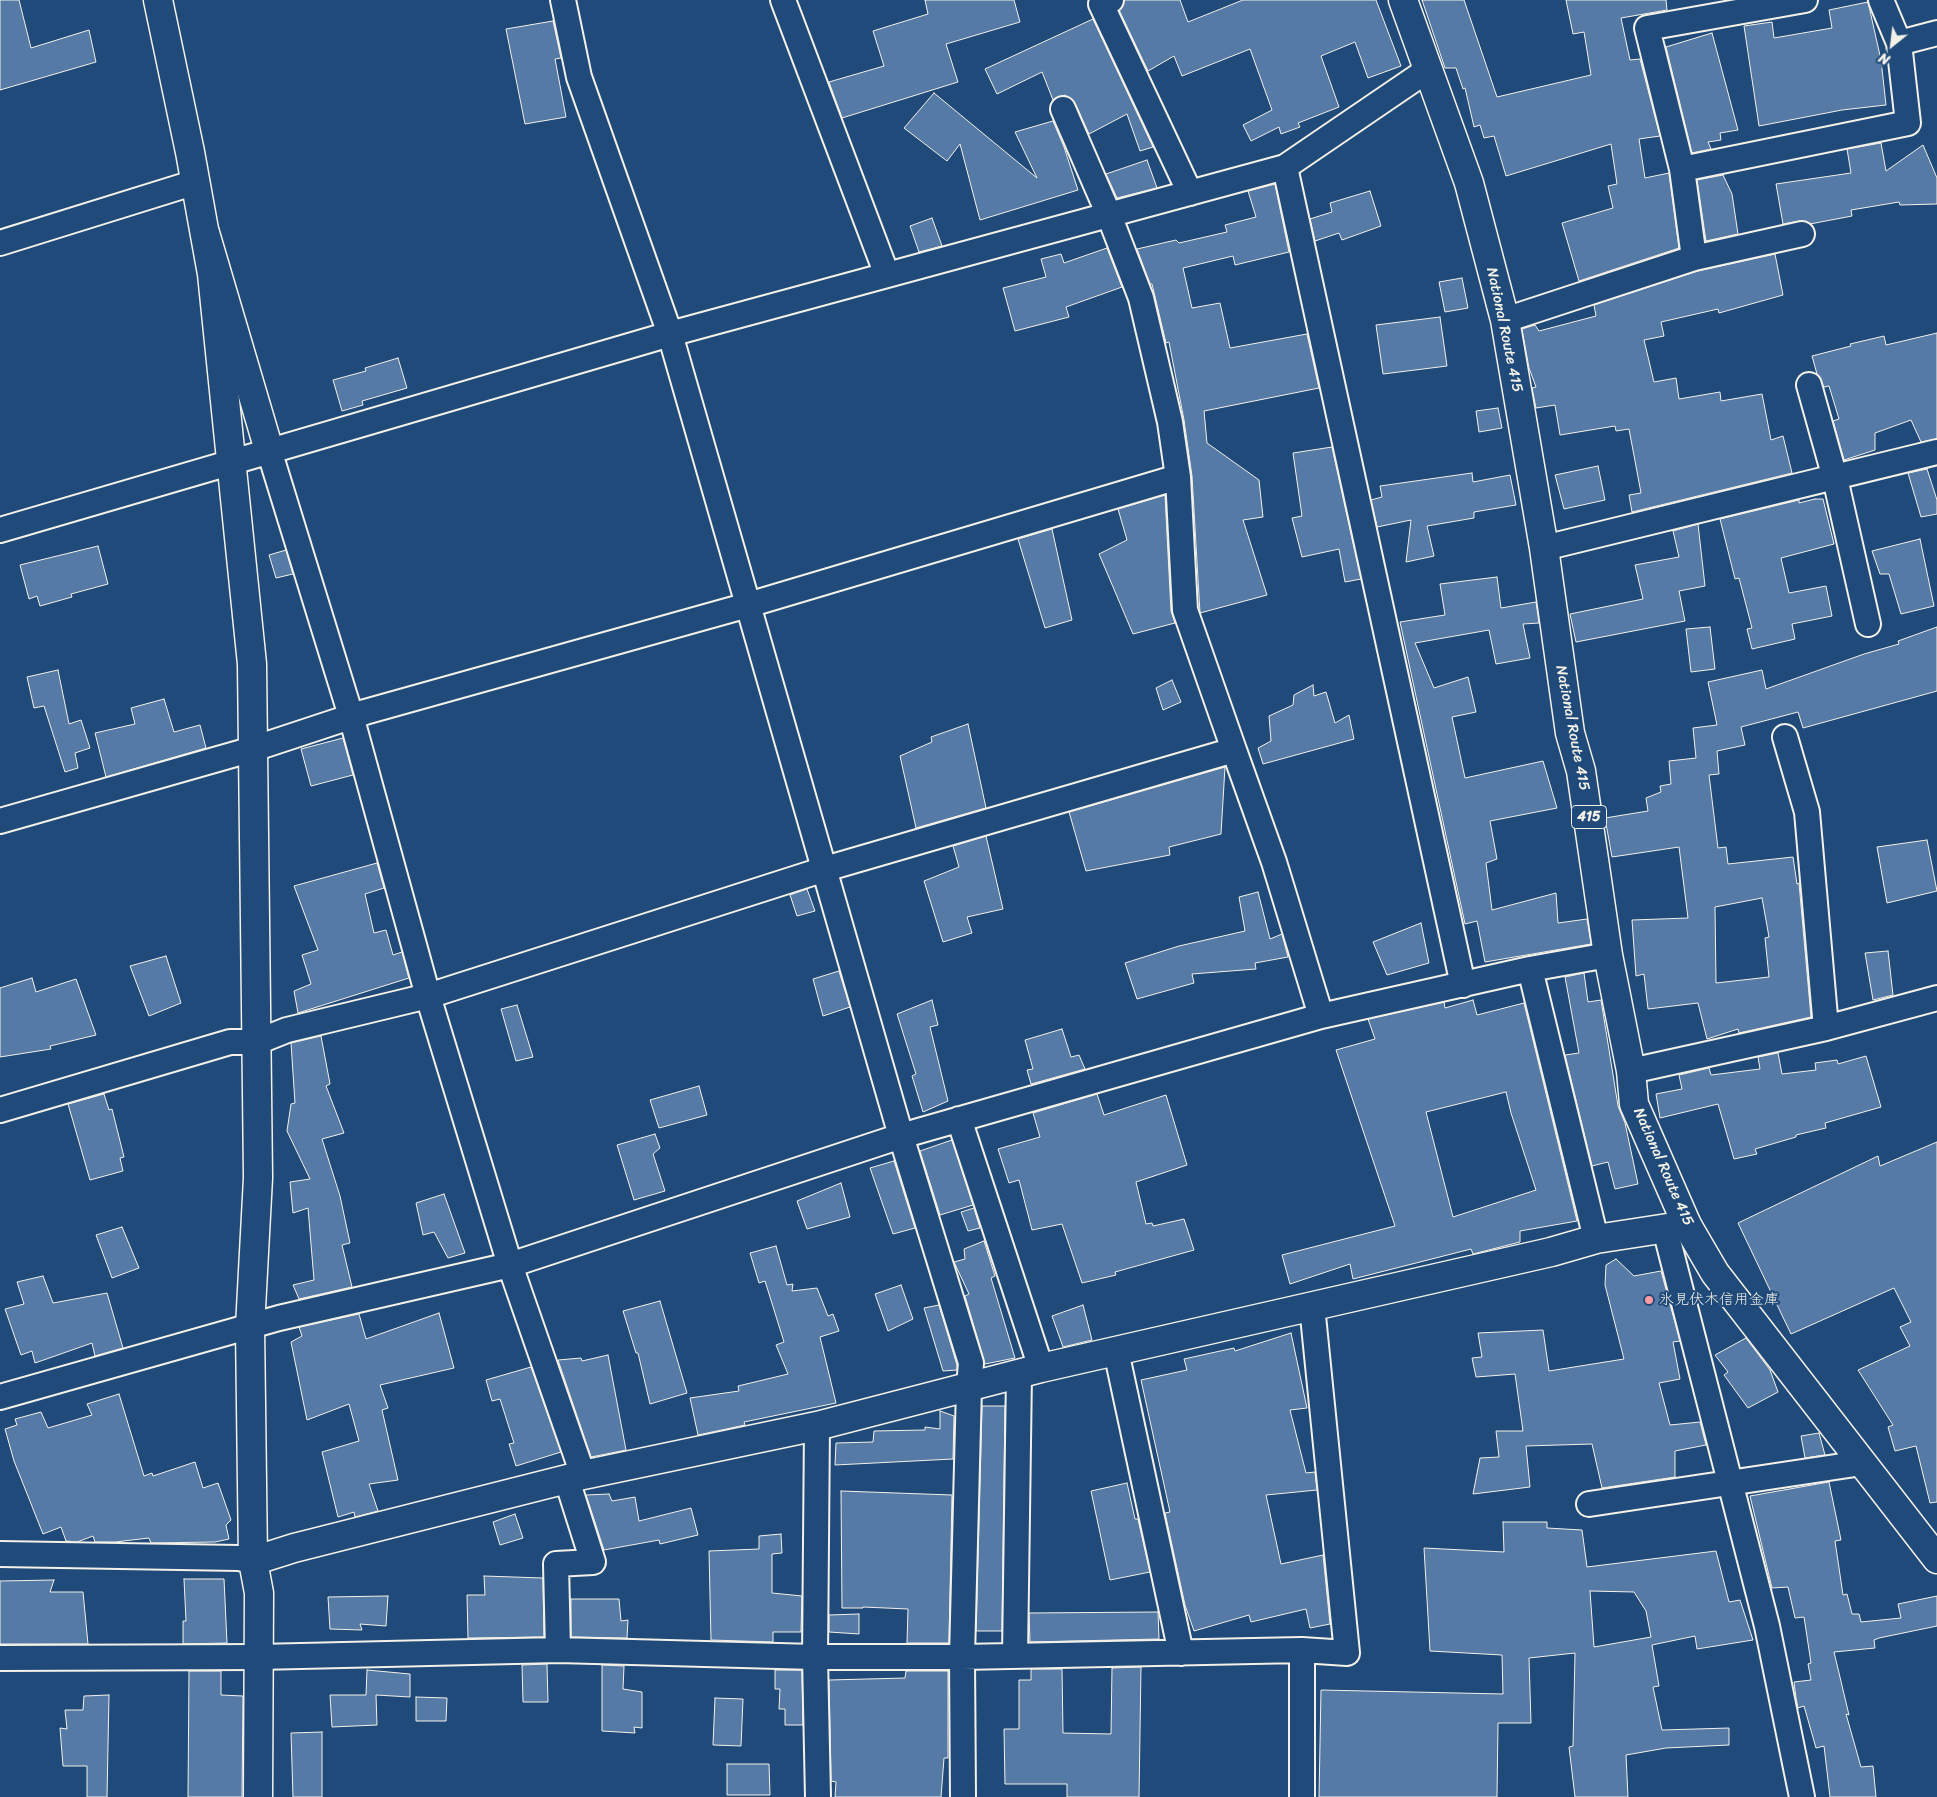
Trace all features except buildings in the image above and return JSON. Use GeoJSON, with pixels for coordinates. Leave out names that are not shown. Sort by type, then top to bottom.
{"type":"FeatureCollection","features":[{"type":"Feature","properties":{"kind":"main road"},"geometry":{"type":"LineString","coordinates":[[158,0],[196,182],[212,274],[252,664],[258,1178],[250,1327],[253,1561],[259,1593],[258,1797]]}},
{"type":"Feature","properties":{"kind":"main road","name":"National Route 415"},"geometry":{"type":"LineString","coordinates":[[1403,0],[1469,183],[1505,320],[1544,548],[1570,733],[1581,771],[1608,955],[1631,1071],[1634,1104],[1676,1227],[1715,1273],[1937,1559]]}},
{"type":"Feature","properties":{"kind":"main road"},"geometry":{"type":"LineString","coordinates":[[205,233],[269,450]]}},
{"type":"Feature","properties":{"kind":"main road"},"geometry":{"type":"LineString","coordinates":[[253,1561],[294,1548],[575,1477],[817,1426],[1030,1371],[1551,1252],[1596,1239],[1676,1227]]}},
{"type":"Feature","properties":{"kind":"street"},"geometry":{"type":"LineString","coordinates":[[563,0],[579,77],[670,334],[902,1136],[971,1363],[962,1657],[963,1797]]}},
{"type":"Feature","properties":{"kind":"street"},"geometry":{"type":"LineString","coordinates":[[783,0],[886,275]]}},
{"type":"Feature","properties":{"kind":"street"},"geometry":{"type":"LineString","coordinates":[[1111,0],[1101,4],[1190,193]]}},
{"type":"Feature","properties":{"kind":"street"},"geometry":{"type":"LineString","coordinates":[[1694,258],[1682,169],[1647,28],[1804,0]]}},
{"type":"Feature","properties":{"kind":"street"},"geometry":{"type":"LineString","coordinates":[[1682,169],[1908,123],[1899,43],[1881,0]]}},
{"type":"Feature","properties":{"kind":"street"},"geometry":{"type":"LineString","coordinates":[[1899,43],[1937,33]]}},
{"type":"Feature","properties":{"kind":"street"},"geometry":{"type":"LineString","coordinates":[[0,530],[670,334],[1285,166],[1429,69]]}},
{"type":"Feature","properties":{"kind":"street"},"geometry":{"type":"LineString","coordinates":[[1063,109],[1109,214],[1141,298],[1170,422],[1178,477],[1185,610],[1274,862],[1321,1016]]}},
{"type":"Feature","properties":{"kind":"street"},"geometry":{"type":"LineString","coordinates":[[1285,166],[1463,986]]}},
{"type":"Feature","properties":{"kind":"street"},"geometry":{"type":"LineString","coordinates":[[0,243],[196,182]]}},
{"type":"Feature","properties":{"kind":"street"},"geometry":{"type":"LineString","coordinates":[[1505,320],[1694,258],[1802,234]]}},
{"type":"Feature","properties":{"kind":"street"},"geometry":{"type":"LineString","coordinates":[[1809,385],[1835,478],[1868,624]]}},
{"type":"Feature","properties":{"kind":"street"},"geometry":{"type":"LineString","coordinates":[[269,450],[351,716],[428,996],[575,1477],[592,1562],[556,1564],[558,1650]]}},
{"type":"Feature","properties":{"kind":"street"},"geometry":{"type":"LineString","coordinates":[[1544,548],[1937,452]]}},
{"type":"Feature","properties":{"kind":"street"},"geometry":{"type":"LineString","coordinates":[[0,821],[252,749],[351,716],[748,605],[1178,477]]}},
{"type":"Feature","properties":{"kind":"street"},"geometry":{"type":"LineString","coordinates":[[1785,737],[1807,812],[1826,1028]]}},
{"type":"Feature","properties":{"kind":"street"},"geometry":{"type":"LineString","coordinates":[[0,1110],[230,1042],[257,1042],[287,1030],[428,996],[825,869],[1234,750]]}},
{"type":"Feature","properties":{"kind":"street"},"geometry":{"type":"LineString","coordinates":[[0,1398],[279,1318],[510,1265],[902,1136],[1321,1016],[1463,986],[1530,969],[1608,955]]}},
{"type":"Feature","properties":{"kind":"street"},"geometry":{"type":"LineString","coordinates":[[1530,969],[1596,1239]]}},
{"type":"Feature","properties":{"kind":"street"},"geometry":{"type":"LineString","coordinates":[[1631,1071],[1826,1028],[1937,998]]}},
{"type":"Feature","properties":{"kind":"street"},"geometry":{"type":"LineString","coordinates":[[960,1119],[1030,1371],[1014,1656]]}},
{"type":"Feature","properties":{"kind":"street"},"geometry":{"type":"LineString","coordinates":[[1676,1227],[1731,1485],[1767,1626],[1802,1797]]}},
{"type":"Feature","properties":{"kind":"street"},"geometry":{"type":"LineString","coordinates":[[0,1658],[258,1657],[558,1650],[815,1657],[962,1657],[1302,1650],[1347,1652],[1312,1306]]}},
{"type":"Feature","properties":{"kind":"street"},"geometry":{"type":"LineString","coordinates":[[1116,1351],[1181,1653]]}},
{"type":"Feature","properties":{"kind":"street"},"geometry":{"type":"LineString","coordinates":[[817,1426],[815,1657],[818,1797]]}},
{"type":"Feature","properties":{"kind":"street"},"geometry":{"type":"LineString","coordinates":[[1589,1504],[1731,1485],[1862,1463]]}},
{"type":"Feature","properties":{"kind":"street"},"geometry":{"type":"LineString","coordinates":[[0,1554],[239,1558],[253,1561]]}},
{"type":"Feature","properties":{"kind":"street"},"geometry":{"type":"LineString","coordinates":[[1302,1650],[1302,1797]]}},
{"type":"Feature","properties":{"kind":"place","name":"氷見伏木信用金庫"},"geometry":{"type":"Point","coordinates":[1649,1300]}}]}
